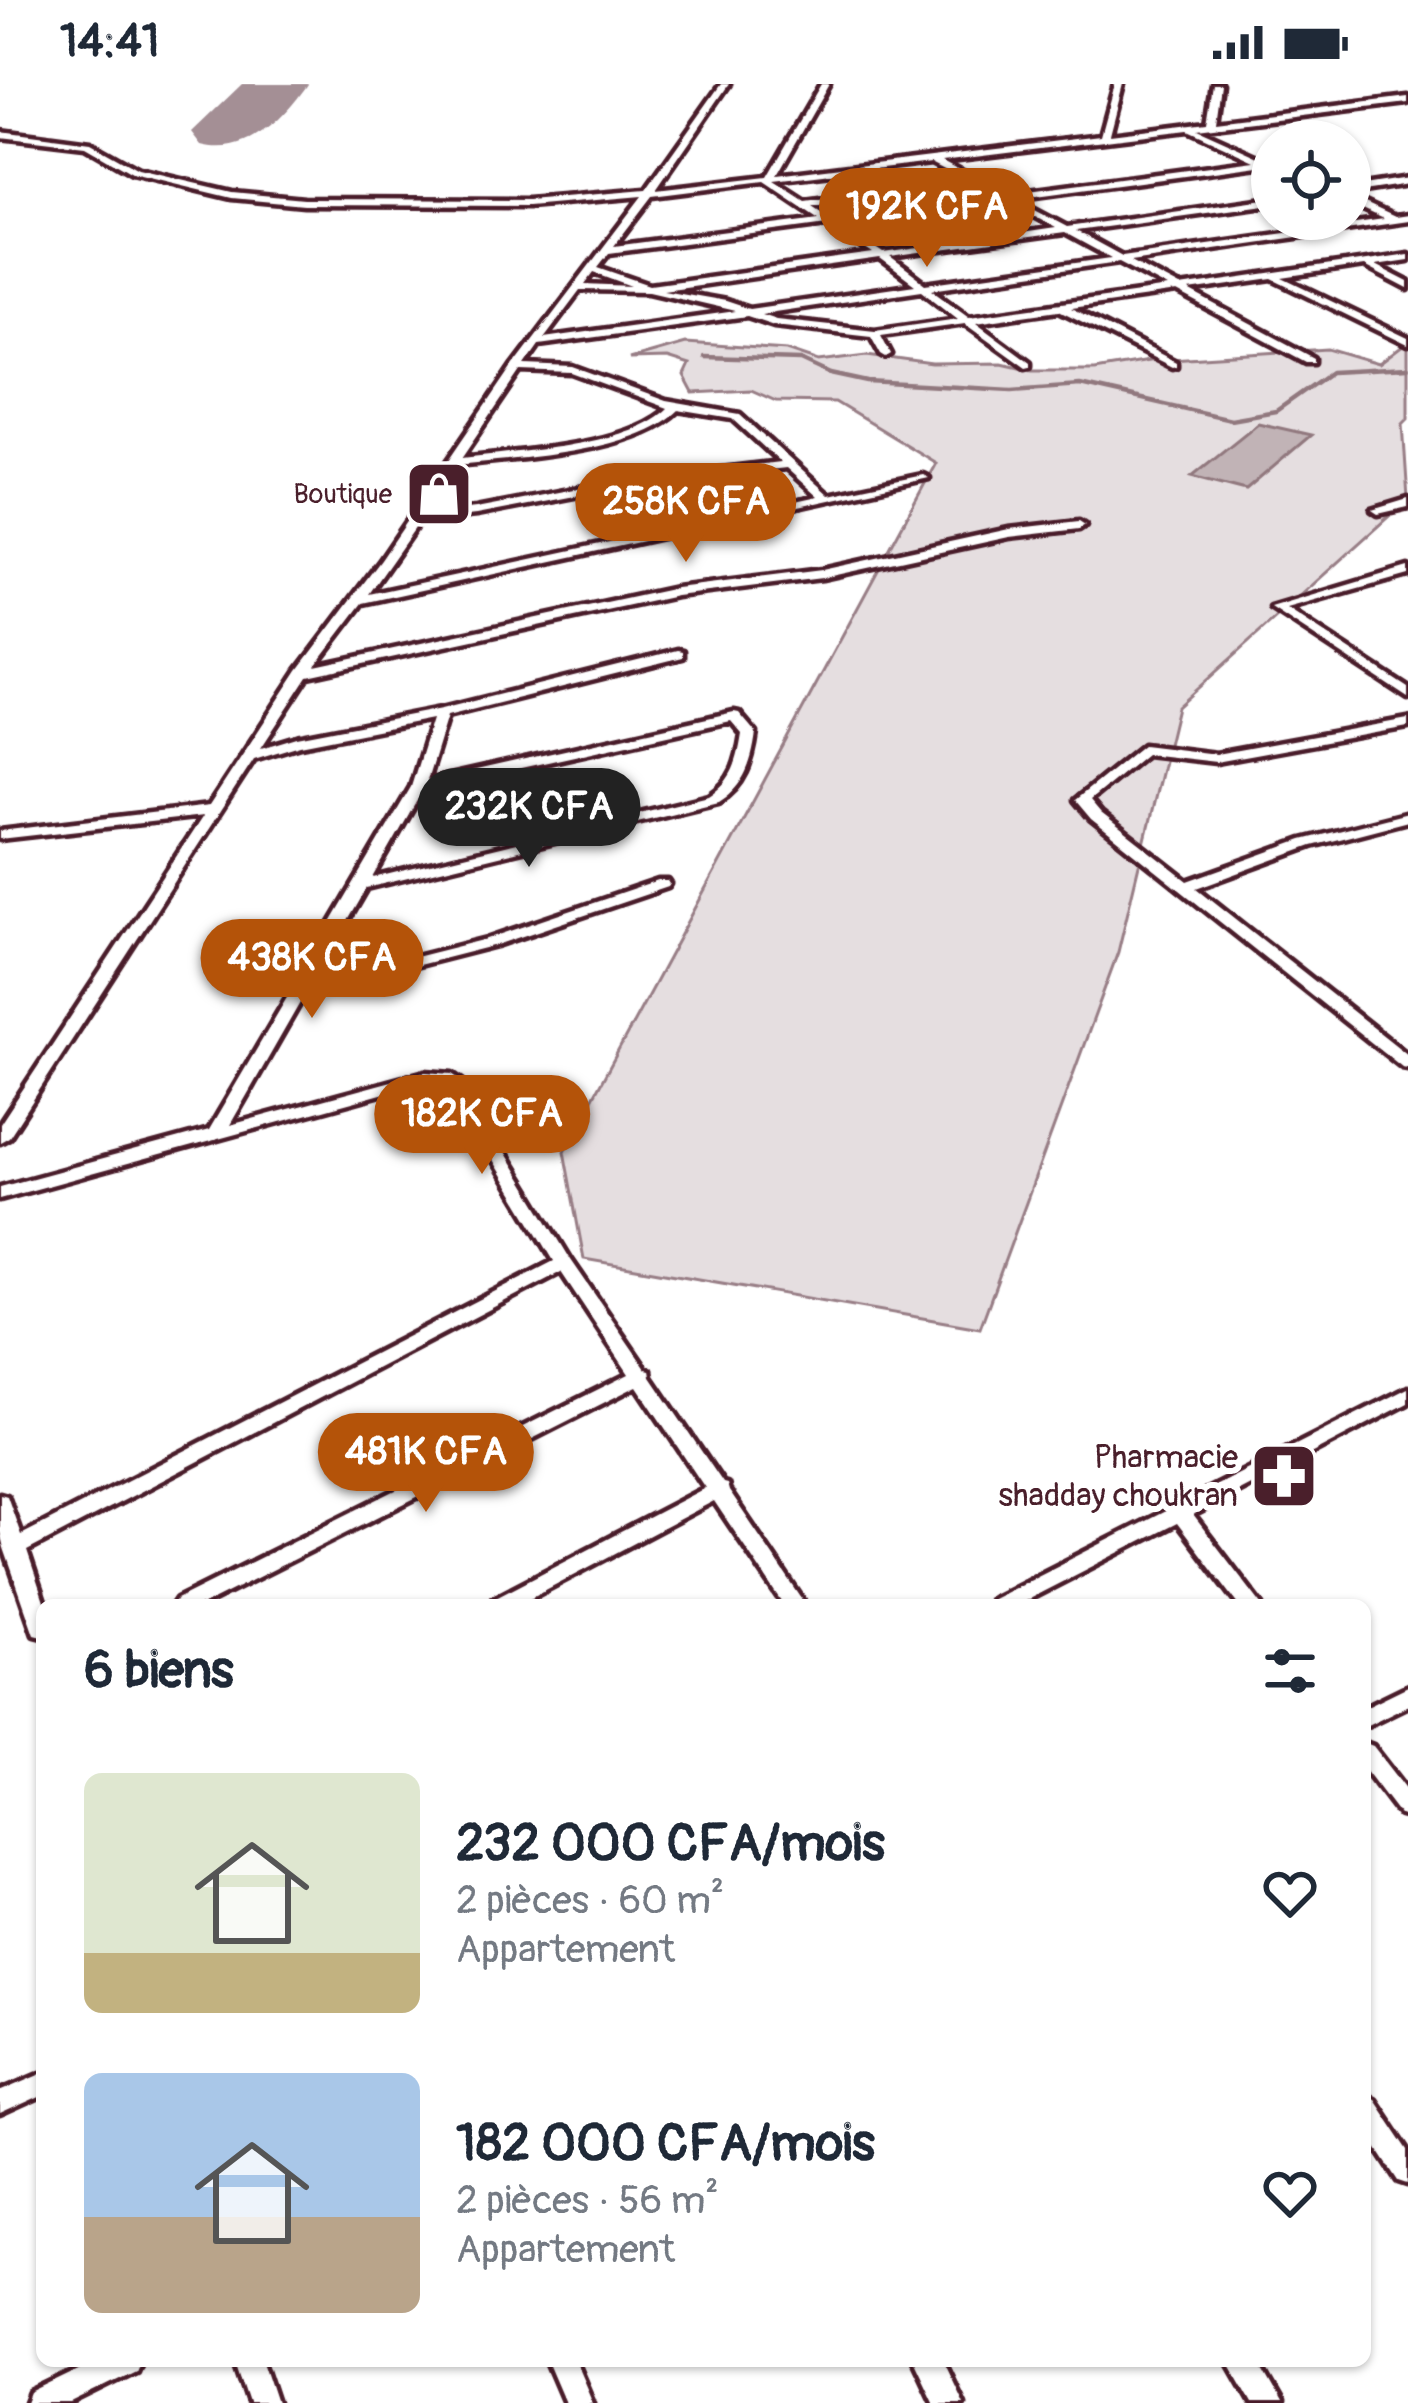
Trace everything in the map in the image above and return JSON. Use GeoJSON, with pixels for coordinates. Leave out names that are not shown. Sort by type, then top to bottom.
{"type":"FeatureCollection","features":[{"type":"Feature","properties":{"kind":"street"},"geometry":{"type":"LineString","coordinates":[[0,1137],[304,673],[359,601],[517,368],[650,194],[725,84]]}},
{"type":"Feature","properties":{"kind":"street"},"geometry":{"type":"LineString","coordinates":[[768,180],[825,84]]}},
{"type":"Feature","properties":{"kind":"street"},"geometry":{"type":"LineString","coordinates":[[1106,138],[1118,84]]}},
{"type":"Feature","properties":{"kind":"street"},"geometry":{"type":"LineString","coordinates":[[1210,126],[1217,84]]}},
{"type":"Feature","properties":{"kind":"street"},"geometry":{"type":"LineString","coordinates":[[0,134],[87,146],[116,164],[164,181],[272,200],[512,203],[650,194],[1408,100]]}},
{"type":"Feature","properties":{"kind":"street"},"geometry":{"type":"LineString","coordinates":[[1191,129],[1251,156]]}},
{"type":"Feature","properties":{"kind":"street"},"geometry":{"type":"LineString","coordinates":[[1017,148],[1044,160]]}},
{"type":"Feature","properties":{"kind":"street"},"geometry":{"type":"LineString","coordinates":[[933,159],[1310,360]]}},
{"type":"Feature","properties":{"kind":"street"},"geometry":{"type":"LineString","coordinates":[[607,250],[1251,166]]}},
{"type":"Feature","properties":{"kind":"street"},"geometry":{"type":"LineString","coordinates":[[768,180],[878,253],[1026,364]]}},
{"type":"Feature","properties":{"kind":"street"},"geometry":{"type":"LineString","coordinates":[[803,204],[969,181]]}},
{"type":"Feature","properties":{"kind":"street"},"geometry":{"type":"LineString","coordinates":[[1371,187],[1408,181]]}},
{"type":"Feature","properties":{"kind":"street"},"geometry":{"type":"LineString","coordinates":[[581,286],[650,288],[1251,204]]}},
{"type":"Feature","properties":{"kind":"street"},"geometry":{"type":"LineString","coordinates":[[1371,209],[1393,220]]}},
{"type":"Feature","properties":{"kind":"street"},"geometry":{"type":"LineString","coordinates":[[540,342],[1393,220],[1408,222]]}},
{"type":"Feature","properties":{"kind":"street"},"geometry":{"type":"LineString","coordinates":[[594,269],[792,326],[875,333],[1408,256]]}},
{"type":"Feature","properties":{"kind":"street"},"geometry":{"type":"LineString","coordinates":[[1366,263],[1408,286]]}},
{"type":"Feature","properties":{"kind":"street"},"geometry":{"type":"LineString","coordinates":[[1275,278],[1408,343]]}},
{"type":"Feature","properties":{"kind":"street"},"geometry":{"type":"LineString","coordinates":[[1063,308],[1172,364]]}},
{"type":"Feature","properties":{"kind":"street"},"geometry":{"type":"LineString","coordinates":[[875,333],[886,354]]}},
{"type":"Feature","properties":{"kind":"street"},"geometry":{"type":"LineString","coordinates":[[517,368],[573,370],[674,407],[736,416],[827,500]]}},
{"type":"Feature","properties":{"kind":"street"},"geometry":{"type":"LineString","coordinates":[[454,462],[621,436],[664,420],[674,407]]}},
{"type":"Feature","properties":{"kind":"street"},"geometry":{"type":"LineString","coordinates":[[413,518],[458,516],[599,488],[791,464]]}},
{"type":"Feature","properties":{"kind":"street"},"geometry":{"type":"LineString","coordinates":[[359,601],[922,478]]}},
{"type":"Feature","properties":{"kind":"street"},"geometry":{"type":"LineString","coordinates":[[1378,510],[1408,503]]}},
{"type":"Feature","properties":{"kind":"street"},"geometry":{"type":"LineString","coordinates":[[304,673],[676,592],[822,574],[1009,533],[1079,525]]}},
{"type":"Feature","properties":{"kind":"street"},"geometry":{"type":"LineString","coordinates":[[1408,571],[1277,608],[1408,694]]}},
{"type":"Feature","properties":{"kind":"street"},"geometry":{"type":"LineString","coordinates":[[253,755],[678,654]]}},
{"type":"Feature","properties":{"kind":"street"},"geometry":{"type":"LineString","coordinates":[[217,1132],[418,787],[441,713]]}},
{"type":"Feature","properties":{"kind":"street"},"geometry":{"type":"LineString","coordinates":[[362,885],[714,799],[728,792],[736,779],[749,733],[734,716],[418,787]]}},
{"type":"Feature","properties":{"kind":"street"},"geometry":{"type":"LineString","coordinates":[[1408,723],[1216,758],[1154,749],[1136,754],[1124,768],[1085,794],[1083,806],[1408,1063]]}},
{"type":"Feature","properties":{"kind":"street"},"geometry":{"type":"LineString","coordinates":[[0,836],[214,810]]}},
{"type":"Feature","properties":{"kind":"street"},"geometry":{"type":"LineString","coordinates":[[1187,887],[1307,843],[1408,818]]}},
{"type":"Feature","properties":{"kind":"street"},"geometry":{"type":"LineString","coordinates":[[299,991],[492,941],[664,884]]}},
{"type":"Feature","properties":{"kind":"street"},"geometry":{"type":"LineString","coordinates":[[0,1192],[425,1077],[446,1078],[456,1085],[564,1263],[791,1599]]}},
{"type":"Feature","properties":{"kind":"street"},"geometry":{"type":"LineString","coordinates":[[14,1548],[564,1263]]}},
{"type":"Feature","properties":{"kind":"street"},"geometry":{"type":"LineString","coordinates":[[196,1599],[644,1375]]}},
{"type":"Feature","properties":{"kind":"street"},"geometry":{"type":"LineString","coordinates":[[1027,1599],[1408,1395]]}},
{"type":"Feature","properties":{"kind":"street"},"geometry":{"type":"LineString","coordinates":[[510,1599],[720,1489]]}},
{"type":"Feature","properties":{"kind":"street"},"geometry":{"type":"LineString","coordinates":[[0,1502],[36,1611]]}},
{"type":"Feature","properties":{"kind":"street"},"geometry":{"type":"LineString","coordinates":[[1181,1514],[1246,1599]]}},
{"type":"Feature","properties":{"kind":"street"},"geometry":{"type":"LineString","coordinates":[[1371,1714],[1408,1695]]}},
{"type":"Feature","properties":{"kind":"street"},"geometry":{"type":"LineString","coordinates":[[1371,1760],[1408,1808]]}},
{"type":"Feature","properties":{"kind":"street"},"geometry":{"type":"LineString","coordinates":[[0,2103],[36,2087]]}},
{"type":"Feature","properties":{"kind":"street"},"geometry":{"type":"LineString","coordinates":[[1371,2116],[1408,2172]]}},
{"type":"Feature","properties":{"kind":"street"},"geometry":{"type":"LineString","coordinates":[[41,2403],[114,2367]]}},
{"type":"Feature","properties":{"kind":"street"},"geometry":{"type":"LineString","coordinates":[[251,2367],[263,2403]]}},
{"type":"Feature","properties":{"kind":"street"},"geometry":{"type":"LineString","coordinates":[[564,2367],[579,2403]]}},
{"type":"Feature","properties":{"kind":"street"},"geometry":{"type":"LineString","coordinates":[[931,2367],[949,2403]]}},
{"type":"Feature","properties":{"kind":"street"},"geometry":{"type":"LineString","coordinates":[[1246,2367],[1268,2403]]}},
{"type":"Feature","properties":{"kind":"shaded area"},"geometry":{"type":"Polygon","coordinates":[[[1408,342],[1408,418],[1403,423],[1408,499],[1177,707],[1118,952],[980,1328],[584,1259],[564,1151],[936,463],[835,402],[776,401],[751,390],[693,393],[684,376],[689,365],[667,358],[629,359],[685,343],[787,350],[819,361],[867,355],[932,364],[1002,363],[1032,370],[1094,370],[1155,360],[1328,349],[1379,364],[1408,342]]]}},
{"type":"Feature","properties":{"kind":"shaded area"},"geometry":{"type":"Polygon","coordinates":[[[1258,423],[1311,435],[1246,490],[1192,476],[1258,423]]]}},
{"type":"Feature","properties":{"kind":"waterway"},"geometry":{"type":"LineString","coordinates":[[704,357],[801,360],[831,374],[868,382],[1012,390],[1080,385],[1230,419],[1276,411],[1331,372],[1408,368]]}},
{"type":"Feature","properties":{"kind":"runway"},"geometry":{"type":"LineString","coordinates":[[224,132],[278,84]]}},
{"type":"Feature","properties":{"kind":"place","name":"Boutique"},"geometry":{"type":"Point","coordinates":[439,494]}},
{"type":"Feature","properties":{"kind":"place","name":"Pharmacie shadday choukran"},"geometry":{"type":"Point","coordinates":[1284,1476]}}]}
